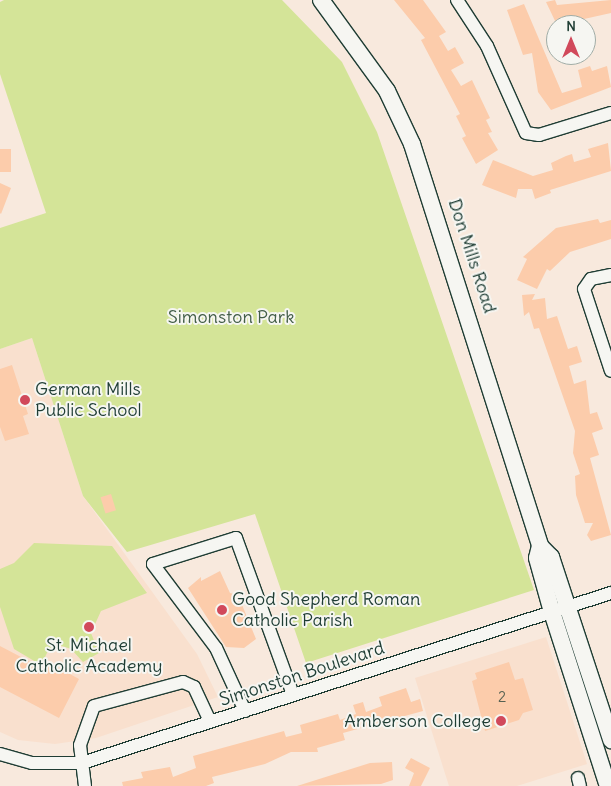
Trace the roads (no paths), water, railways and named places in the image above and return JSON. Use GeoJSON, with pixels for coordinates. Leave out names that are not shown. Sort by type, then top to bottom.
{"type":"FeatureCollection","features":[{"type":"Feature","properties":{"kind":"main road","name":"Don Mills Road"},"geometry":{"type":"LineString","coordinates":[[321,0],[387,92],[412,144],[540,546],[537,558],[611,740]]}},
{"type":"Feature","properties":{"kind":"main road","name":"Don Mills Road"},"geometry":{"type":"LineString","coordinates":[[559,610],[608,786]]}},
{"type":"Feature","properties":{"kind":"street"},"geometry":{"type":"LineString","coordinates":[[457,0],[487,46],[526,133],[539,135],[611,113]]}},
{"type":"Feature","properties":{"kind":"street"},"geometry":{"type":"LineString","coordinates":[[611,274],[591,279],[584,289],[611,371]]}},
{"type":"Feature","properties":{"kind":"street"},"geometry":{"type":"LineString","coordinates":[[244,711],[216,648],[153,564],[236,538],[293,695]]}},
{"type":"Feature","properties":{"kind":"street","name":"Simonston Boulevard"},"geometry":{"type":"LineString","coordinates":[[0,754],[32,763],[82,763],[611,593]]}},
{"type":"Feature","properties":{"kind":"street"},"geometry":{"type":"LineString","coordinates":[[85,786],[80,745],[94,706],[110,698],[183,682],[194,687],[210,722]]}},
{"type":"Feature","properties":{"kind":"place","name":"German Mills Public School"},"geometry":{"type":"Point","coordinates":[25,400]}},
{"type":"Feature","properties":{"kind":"place","name":"Good Shepherd Roman Catholic Parish"},"geometry":{"type":"Point","coordinates":[222,610]}},
{"type":"Feature","properties":{"kind":"place","name":"St. Michael Catholic Academy"},"geometry":{"type":"Point","coordinates":[89,627]}},
{"type":"Feature","properties":{"kind":"place","name":"Amberson College"},"geometry":{"type":"Point","coordinates":[501,721]}},
{"type":"Feature","properties":{"kind":"park label","name":"Simonston Park"},"geometry":{"type":"Point","coordinates":[231,317]}}]}
